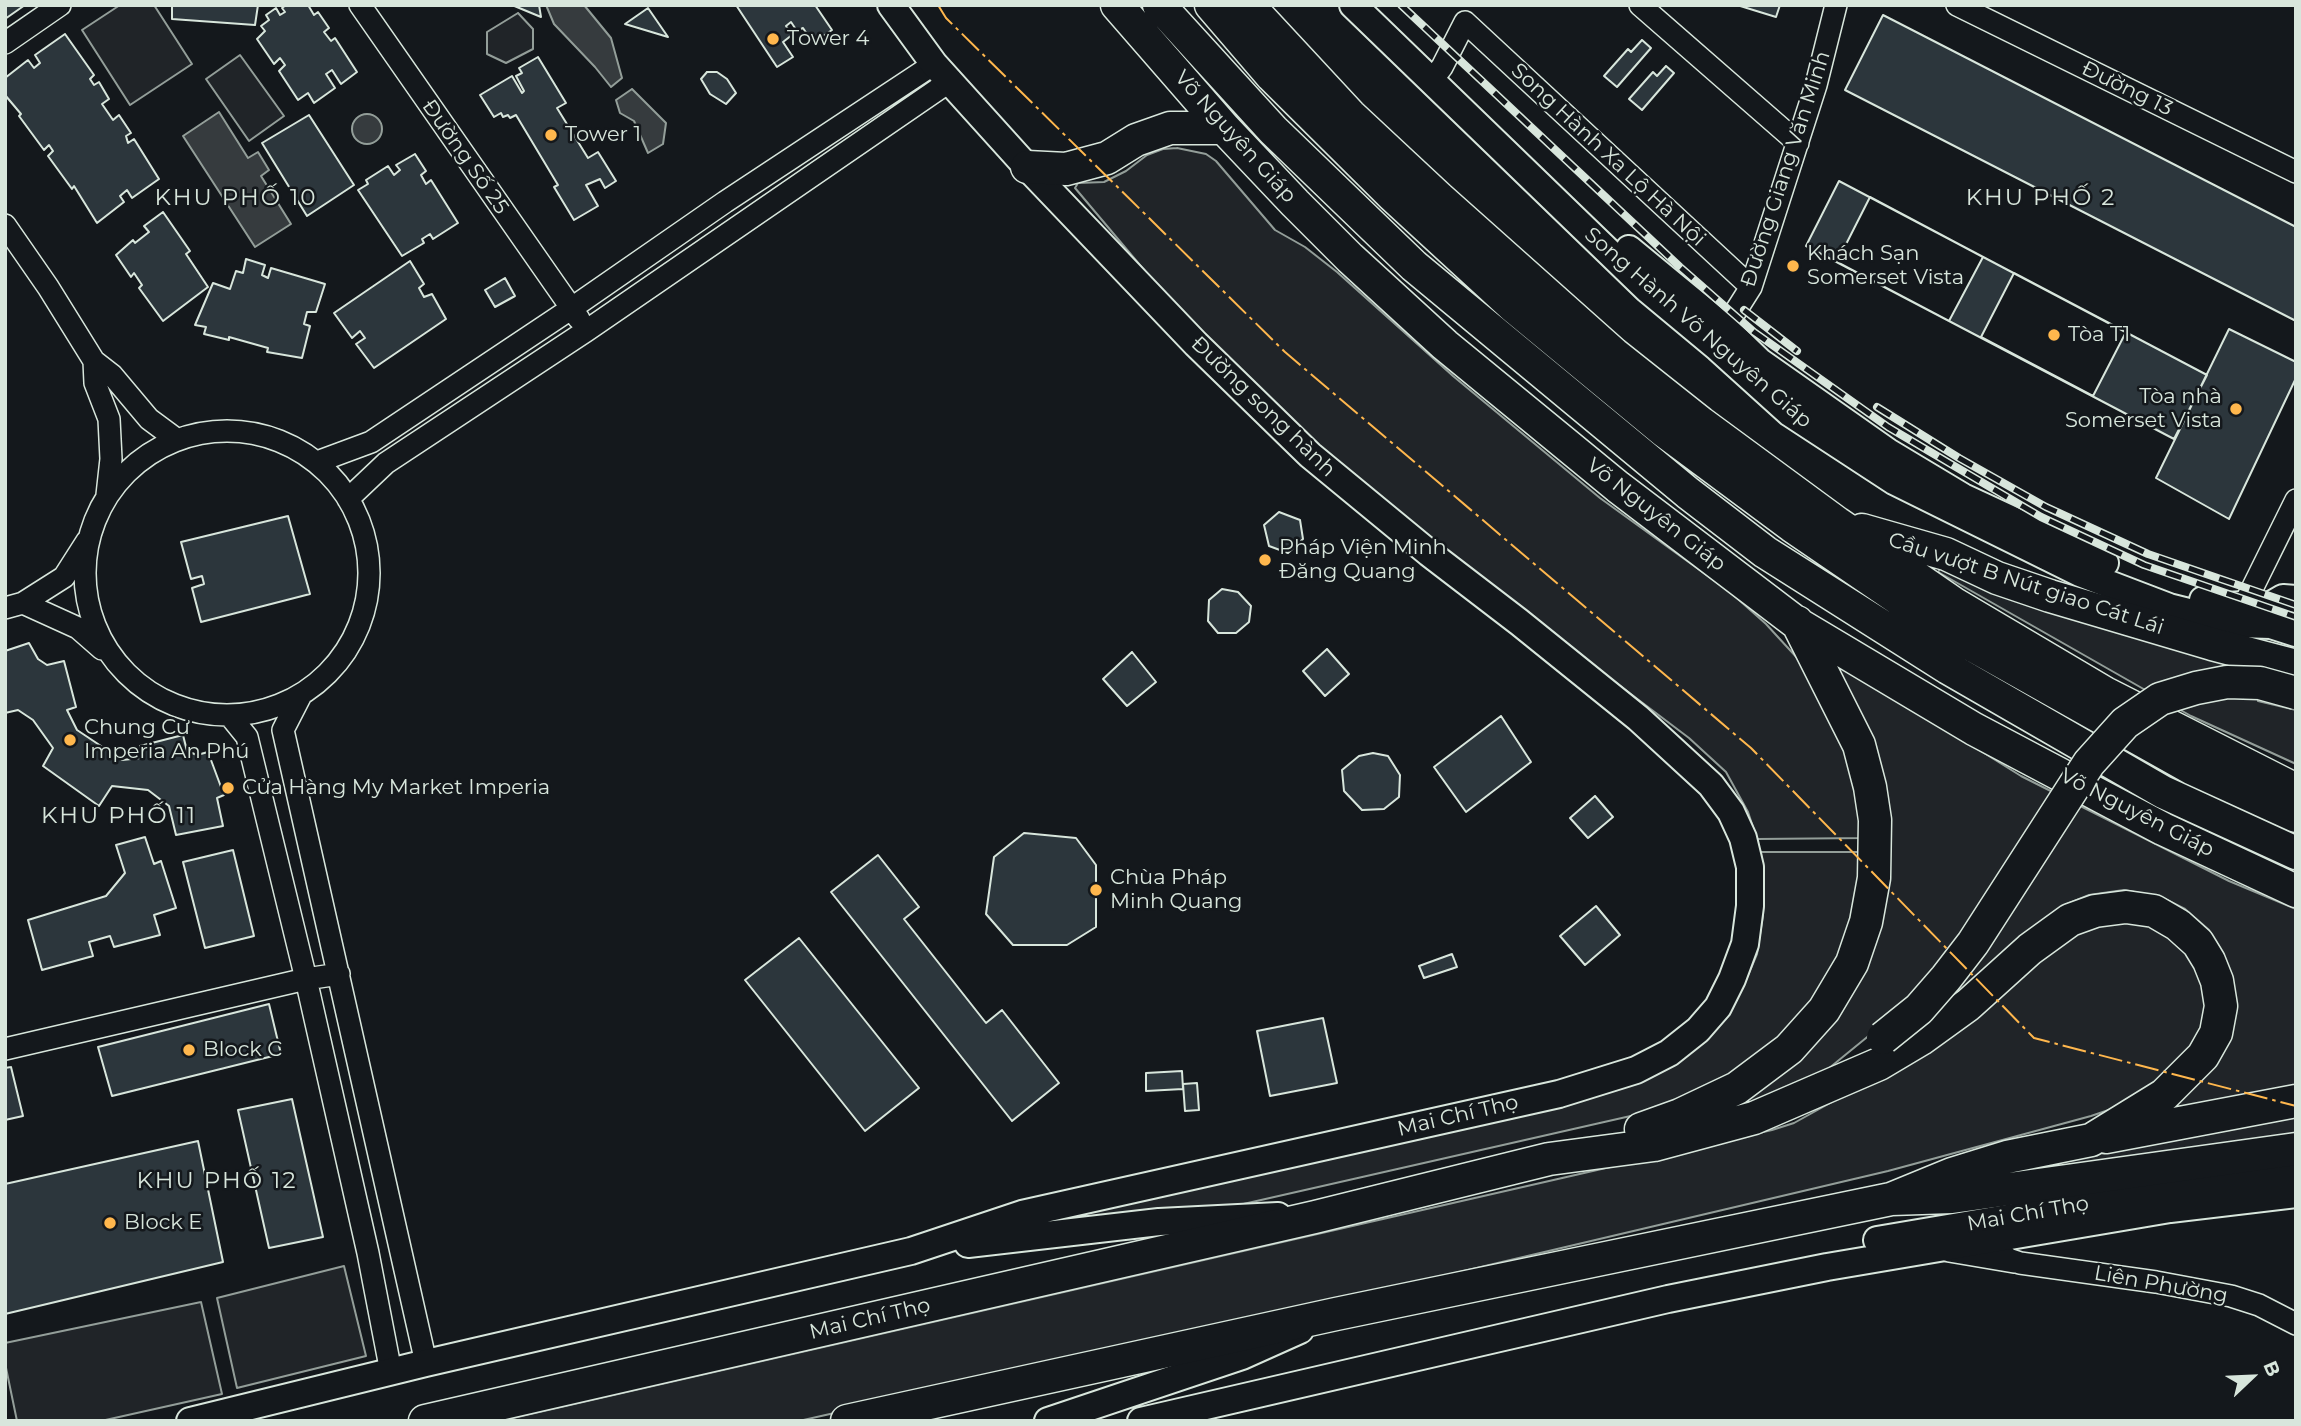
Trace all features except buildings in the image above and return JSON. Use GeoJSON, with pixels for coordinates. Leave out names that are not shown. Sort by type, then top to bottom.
{"type":"FeatureCollection","features":[{"type":"Feature","properties":{"kind":"highway","name":"Võ Nguyên Giáp"},"geometry":{"type":"LineString","coordinates":[[1117,5],[1224,128],[1350,258],[1435,337],[1618,487],[1798,624],[1974,729],[2164,829],[2296,891]]}},
{"type":"Feature","properties":{"kind":"highway","name":"Võ Nguyên Giáp"},"geometry":{"type":"LineString","coordinates":[[1159,5],[1273,130],[1414,266],[1688,493],[1765,552],[1948,668],[2163,792],[2296,853]]}},
{"type":"Feature","properties":{"kind":"highway"},"geometry":{"type":"LineString","coordinates":[[1211,5],[1272,76],[1392,195],[1514,307],[1664,430],[1792,526],[1940,626],[2142,725],[2296,790]]}},
{"type":"Feature","properties":{"kind":"highway"},"geometry":{"type":"LineString","coordinates":[[1248,5],[1350,114],[1525,277],[1614,354],[1701,423],[1837,523],[2108,707]]}},
{"type":"Feature","properties":{"kind":"highway"},"geometry":{"type":"LineString","coordinates":[[1027,167],[1066,169],[1107,158],[1136,140],[1170,128],[1224,128]]}},
{"type":"Feature","properties":{"kind":"highway"},"geometry":{"type":"LineString","coordinates":[[1618,487],[1688,493]]}},
{"type":"Feature","properties":{"kind":"highway","name":"Cầu vượt B Nút giao Cát Lái"},"geometry":{"type":"LineString","coordinates":[[1837,523],[1946,554],[1997,578],[2050,596],[2285,663]]}},
{"type":"Feature","properties":{"kind":"highway"},"geometry":{"type":"LineString","coordinates":[[1563,1157],[1679,1115],[1737,1088],[1789,1049],[1824,1010],[1852,963],[1866,922],[1874,867],[1875,820],[1859,745],[1765,552]]}},
{"type":"Feature","properties":{"kind":"highway"},"geometry":{"type":"LineString","coordinates":[[1804,1098],[1919,1009],[1946,978],[1973,943],[2089,764],[2125,723],[2160,699],[2227,682],[2260,683],[2296,692]]}},
{"type":"Feature","properties":{"kind":"highway"},"geometry":{"type":"LineString","coordinates":[[2142,725],[2193,769],[2296,816]]}},
{"type":"Feature","properties":{"kind":"highway"},"geometry":{"type":"LineString","coordinates":[[1563,1157],[1654,1145],[1754,1118],[1804,1098],[1880,1064],[1921,1039],[1968,1005],[2030,948],[2070,920],[2095,911],[2126,907],[2154,911],[2178,925],[2198,943],[2209,961],[2217,981],[2221,1006],[2216,1033],[2203,1056],[2164,1095],[2091,1140]]}},
{"type":"Feature","properties":{"kind":"highway"},"geometry":{"type":"LineString","coordinates":[[2091,1140],[2296,1101]]}},
{"type":"Feature","properties":{"kind":"highway","name":"Mai Chí Thọ"},"geometry":{"type":"LineString","coordinates":[[847,1421],[1336,1314],[1891,1199],[1952,1174],[2007,1157],[2091,1140]]}},
{"type":"Feature","properties":{"kind":"highway","name":"Mai Chí Thọ"},"geometry":{"type":"LineString","coordinates":[[1891,1199],[1952,1198],[2296,1149]]}},
{"type":"Feature","properties":{"kind":"highway","name":"Mai Chí Thọ"},"geometry":{"type":"LineString","coordinates":[[425,1421],[1315,1217],[1563,1157]]}},
{"type":"Feature","properties":{"kind":"main road","name":"Đường song hành"},"geometry":{"type":"LineString","coordinates":[[891,5],[942,72],[1027,167],[1196,344],[1310,455],[1429,553],[1628,709],[1684,759]]}},
{"type":"Feature","properties":{"kind":"main road","name":"Song Hành Võ Nguyên Giáp"},"geometry":{"type":"LineString","coordinates":[[1353,5],[1437,74],[1590,216],[1662,278],[1721,338],[1760,362],[1888,452],[1963,497],[2086,556],[2196,598],[2226,606],[2240,615],[2296,632]]}},
{"type":"Feature","properties":{"kind":"main road","name":"Song Hành Võ Nguyên Giáp"},"geometry":{"type":"LineString","coordinates":[[1378,5],[1437,74]]}},
{"type":"Feature","properties":{"kind":"main road","name":"Song Hành Võ Nguyên Giáp"},"geometry":{"type":"LineString","coordinates":[[2240,615],[2264,609],[2283,598],[2296,599]]}},
{"type":"Feature","properties":{"kind":"main road","name":"Mai Chí Thọ"},"geometry":{"type":"LineString","coordinates":[[190,1421],[426,1363],[911,1251],[1022,1214],[1559,1094],[1636,1070],[1669,1053],[1698,1030],[1718,1007],[1745,944],[1751,906],[1750,867],[1744,838],[1731,812],[1684,759]]}},
{"type":"Feature","properties":{"kind":"main road","name":"Mai Chí Thọ"},"geometry":{"type":"LineString","coordinates":[[1141,1421],[1668,1299],[1937,1248],[1993,1229],[2202,1185],[2296,1175]]}},
{"type":"Feature","properties":{"kind":"main road","name":"Mai Chí Thọ"},"geometry":{"type":"LineString","coordinates":[[1282,1387],[1283,1376],[1293,1369],[1670,1282],[1830,1249],[2296,1194]]}},
{"type":"Feature","properties":{"kind":"main road","name":"Mai Chí Thọ"},"geometry":{"type":"LineString","coordinates":[[911,1251],[1159,1222],[1262,1216],[1315,1217]]}},
{"type":"Feature","properties":{"kind":"main road","name":"Mai Chí Thọ"},"geometry":{"type":"LineString","coordinates":[[1048,1421],[1242,1356],[1336,1314]]}},
{"type":"Feature","properties":{"kind":"street"},"geometry":{"type":"LineString","coordinates":[[5,43],[60,5]]}},
{"type":"Feature","properties":{"kind":"street","name":"Đường Số 25"},"geometry":{"type":"LineString","coordinates":[[360,5],[586,331]]}},
{"type":"Feature","properties":{"kind":"street","name":"Đường Giang Văn Minh"},"geometry":{"type":"LineString","coordinates":[[1721,338],[1751,287],[1816,85],[1836,5]]}},
{"type":"Feature","properties":{"kind":"street","name":"Đường 13"},"geometry":{"type":"LineString","coordinates":[[1957,5],[1983,11],[2296,172]]}},
{"type":"Feature","properties":{"kind":"street"},"geometry":{"type":"LineString","coordinates":[[1652,10],[1798,143]]}},
{"type":"Feature","properties":{"kind":"street","name":"Song Hành Xa Lộ Hà Nội"},"geometry":{"type":"LineString","coordinates":[[1437,74],[1465,22],[1751,287]]}},
{"type":"Feature","properties":{"kind":"street"},"geometry":{"type":"LineString","coordinates":[[317,462],[371,442],[572,308],[724,202],[942,72]]}},
{"type":"Feature","properties":{"kind":"street"},"geometry":{"type":"LineString","coordinates":[[348,499],[386,463],[586,331],[942,72]]}},
{"type":"Feature","properties":{"kind":"street"},"geometry":{"type":"LineString","coordinates":[[5,225],[48,287],[93,361],[112,375],[149,419],[176,439]]}},
{"type":"Feature","properties":{"kind":"street"},"geometry":{"type":"LineString","coordinates":[[14,606],[64,577],[89,537],[107,495],[111,459],[109,419],[95,383],[93,361]]}},
{"type":"Feature","properties":{"kind":"street"},"geometry":{"type":"LineString","coordinates":[[14,606],[78,628],[148,691],[187,710],[230,716],[267,710],[301,695],[336,666],[359,626],[369,581],[364,535],[348,499],[317,462],[279,440],[245,431],[211,431],[176,439],[137,462],[107,495]]}},
{"type":"Feature","properties":{"kind":"street"},"geometry":{"type":"LineString","coordinates":[[2240,615],[2296,500]]}},
{"type":"Feature","properties":{"kind":"street"},"geometry":{"type":"LineString","coordinates":[[89,537],[85,580],[94,623],[116,661]]}},
{"type":"Feature","properties":{"kind":"street"},"geometry":{"type":"LineString","coordinates":[[301,695],[283,730],[426,1363]]}},
{"type":"Feature","properties":{"kind":"street"},"geometry":{"type":"LineString","coordinates":[[230,716],[247,737],[306,979],[368,1253],[391,1372]]}},
{"type":"Feature","properties":{"kind":"street"},"geometry":{"type":"LineString","coordinates":[[5,1049],[306,979],[339,974]]}},
{"type":"Feature","properties":{"kind":"street","name":"Mai Chí Thọ"},"geometry":{"type":"LineString","coordinates":[[1262,1216],[1643,1128]]}},
{"type":"Feature","properties":{"kind":"street"},"geometry":{"type":"LineString","coordinates":[[1993,1229],[1998,1248],[2008,1259],[2020,1263]]}},
{"type":"Feature","properties":{"kind":"street","name":"Liên Phường"},"geometry":{"type":"LineString","coordinates":[[1937,1248],[2231,1296],[2259,1305],[2296,1324]]}},
{"type":"Feature","properties":{"kind":"street"},"geometry":{"type":"LineString","coordinates":[[368,1253],[378,1277],[386,1280],[393,1278],[404,1266]]}},
{"type":"Feature","properties":{"kind":"shaded area"},"geometry":{"type":"Polygon","coordinates":[[[120,5],[154,5],[192,64],[130,105],[82,30],[120,5]]]}},
{"type":"Feature","properties":{"kind":"shaded area"},"geometry":{"type":"Polygon","coordinates":[[[546,5],[584,5],[611,38],[622,78],[611,87],[554,24],[546,5]]]}},
{"type":"Feature","properties":{"kind":"shaded area"},"geometry":{"type":"Polygon","coordinates":[[[518,13],[533,29],[533,49],[506,63],[487,54],[487,32],[518,13]]]}},
{"type":"Feature","properties":{"kind":"shaded area"},"geometry":{"type":"Polygon","coordinates":[[[240,55],[284,116],[249,141],[206,79],[240,55]]]}},
{"type":"Feature","properties":{"kind":"shaded area"},"geometry":{"type":"Polygon","coordinates":[[[632,89],[666,123],[663,144],[648,153],[634,121],[620,113],[616,100],[632,89]]]}},
{"type":"Feature","properties":{"kind":"shaded area"},"geometry":{"type":"Polygon","coordinates":[[[219,112],[248,158],[258,152],[269,170],[261,176],[291,224],[255,247],[183,136],[219,112]]]}},
{"type":"Feature","properties":{"kind":"shaded area"},"geometry":{"type":"Polygon","coordinates":[[[367,114],[378,118],[382,129],[378,140],[367,144],[356,140],[352,129],[356,118],[367,114]]]}},
{"type":"Feature","properties":{"kind":"shaded area"},"geometry":{"type":"Polygon","coordinates":[[[1177,148],[1206,154],[1216,161],[1275,230],[1305,247],[1337,272],[1453,376],[1600,498],[1730,592],[1766,624],[1811,673],[1851,747],[1867,838],[1757,839],[1748,812],[1726,772],[1689,738],[1472,574],[1311,440],[1182,315],[1075,188],[1078,183],[1104,182],[1126,171],[1147,155],[1163,149],[1177,148]]]}},
{"type":"Feature","properties":{"kind":"shaded area"},"geometry":{"type":"Polygon","coordinates":[[[1942,566],[2253,666],[2258,701],[2296,710],[2296,764],[2191,716],[1938,572],[1942,566]]]}},
{"type":"Feature","properties":{"kind":"shaded area"},"geometry":{"type":"Polygon","coordinates":[[[1841,664],[2021,776],[2229,881],[2296,909],[2296,1087],[2159,1114],[2186,1089],[2224,960],[2209,930],[2185,909],[2161,897],[2124,890],[2089,895],[2067,904],[2049,916],[1972,993],[1882,1025],[1828,1069],[1790,1088],[1723,1113],[1869,952],[1869,731],[1838,670],[1837,666],[1841,664]]]}},
{"type":"Feature","properties":{"kind":"shaded area"},"geometry":{"type":"Polygon","coordinates":[[[1761,852],[1867,852],[1863,896],[1824,990],[1757,1063],[1657,1110],[1217,1210],[1034,1225],[1032,1220],[1621,1084],[1724,1016],[1743,987],[1757,954],[1763,915],[1761,852]]]}},
{"type":"Feature","properties":{"kind":"shaded area"},"geometry":{"type":"Polygon","coordinates":[[[2156,919],[2199,960],[2208,1017],[2187,1060],[2135,1101],[2091,1116],[1888,1171],[1451,1274],[799,1421],[500,1421],[1772,1130],[1794,1123],[1895,1067],[2077,924],[2156,919]]]}},
{"type":"Feature","properties":{"kind":"shaded area"},"geometry":{"type":"Polygon","coordinates":[[[2296,1112],[2296,1134],[2014,1178],[2012,1170],[2226,1124],[2296,1112]]]}},
{"type":"Feature","properties":{"kind":"shaded area"},"geometry":{"type":"Polygon","coordinates":[[[344,1266],[366,1356],[237,1388],[217,1298],[344,1266]]]}},
{"type":"Feature","properties":{"kind":"shaded area"},"geometry":{"type":"Polygon","coordinates":[[[201,1302],[222,1394],[101,1421],[17,1421],[5,1363],[5,1343],[201,1302]]]}},
{"type":"Feature","properties":{"kind":"railway"},"geometry":{"type":"LineString","coordinates":[[1401,5],[1680,267],[1754,332],[1888,427],[2041,517],[2144,565],[2296,617]]}},
{"type":"Feature","properties":{"kind":"railway"},"geometry":{"type":"LineString","coordinates":[[1744,310],[1797,351]]}},
{"type":"Feature","properties":{"kind":"railway"},"geometry":{"type":"LineString","coordinates":[[1877,407],[1959,458],[2046,507],[2148,554],[2296,605]]}},
{"type":"Feature","properties":{"kind":"power"},"geometry":{"type":"LineString","coordinates":[[938,5],[946,18],[1285,352],[1751,748],[2034,1038],[2296,1106]]}},
{"type":"Feature","properties":{"kind":"place","name":"Tower 4"},"geometry":{"type":"Point","coordinates":[773,39]}},
{"type":"Feature","properties":{"kind":"place","name":"Tower 1"},"geometry":{"type":"Point","coordinates":[551,135]}},
{"type":"Feature","properties":{"kind":"place","name":"Khách Sạn Somerset Vista"},"geometry":{"type":"Point","coordinates":[1793,266]}},
{"type":"Feature","properties":{"kind":"place","name":"Tòa T1"},"geometry":{"type":"Point","coordinates":[2054,335]}},
{"type":"Feature","properties":{"kind":"place","name":"Tòa nhà Somerset Vista"},"geometry":{"type":"Point","coordinates":[2236,409]}},
{"type":"Feature","properties":{"kind":"place","name":"Pháp Viện Minh Đăng Quang"},"geometry":{"type":"Point","coordinates":[1265,560]}},
{"type":"Feature","properties":{"kind":"place","name":"Chung Cư Imperia An Phú"},"geometry":{"type":"Point","coordinates":[70,740]}},
{"type":"Feature","properties":{"kind":"place","name":"Cửa Hàng My Market Imperia"},"geometry":{"type":"Point","coordinates":[228,788]}},
{"type":"Feature","properties":{"kind":"place","name":"Chùa Pháp Minh Quang"},"geometry":{"type":"Point","coordinates":[1096,890]}},
{"type":"Feature","properties":{"kind":"place","name":"Block C"},"geometry":{"type":"Point","coordinates":[189,1050]}},
{"type":"Feature","properties":{"kind":"place","name":"Block E"},"geometry":{"type":"Point","coordinates":[110,1223]}},
{"type":"Feature","properties":{"kind":"district","name":"KHU PHỐ 10"},"geometry":{"type":"Point","coordinates":[236,198]}},
{"type":"Feature","properties":{"kind":"district","name":"KHU PHỐ 2"},"geometry":{"type":"Point","coordinates":[2041,198]}},
{"type":"Feature","properties":{"kind":"district","name":"KHU PHỐ 11"},"geometry":{"type":"Point","coordinates":[119,816]}},
{"type":"Feature","properties":{"kind":"district","name":"KHU PHỐ 12"},"geometry":{"type":"Point","coordinates":[217,1181]}}]}
